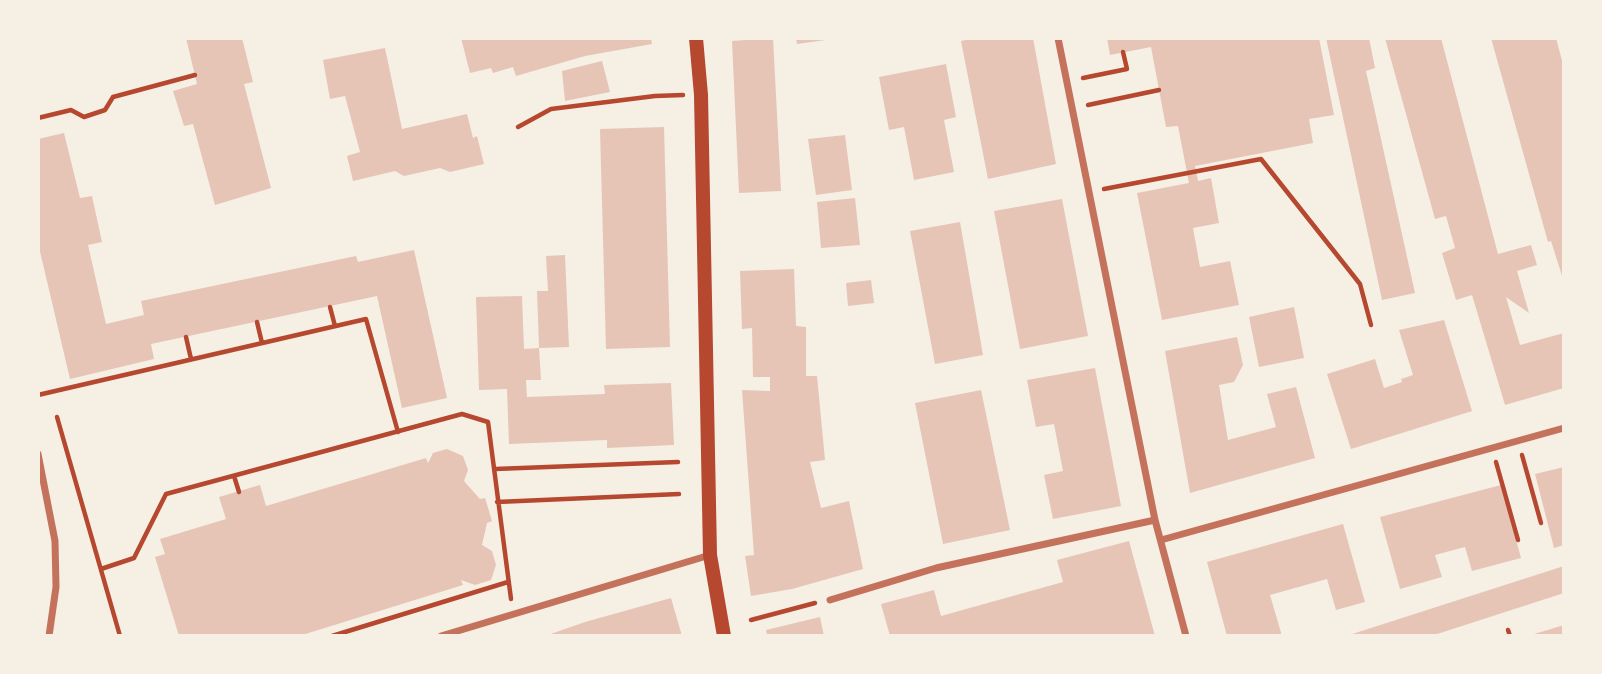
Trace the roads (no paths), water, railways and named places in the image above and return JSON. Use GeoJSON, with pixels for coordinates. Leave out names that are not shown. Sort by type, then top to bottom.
{"type":"FeatureCollection","features":[{"type":"Feature","properties":{"kind":"main road"},"geometry":{"type":"LineString","coordinates":[[696,38],[701,95],[710,555],[724,635]]}},
{"type":"Feature","properties":{"kind":"street"},"geometry":{"type":"LineString","coordinates":[[1058,38],[1155,520],[1185,635]]}},
{"type":"Feature","properties":{"kind":"street"},"geometry":{"type":"LineString","coordinates":[[1161,540],[1563,428]]}},
{"type":"Feature","properties":{"kind":"street"},"geometry":{"type":"LineString","coordinates":[[38,454],[55,541],[56,587],[50,635]]}},
{"type":"Feature","properties":{"kind":"street"},"geometry":{"type":"LineString","coordinates":[[830,600],[936,568],[1155,520]]}},
{"type":"Feature","properties":{"kind":"street"},"geometry":{"type":"LineString","coordinates":[[441,635],[710,555]]}}]}
